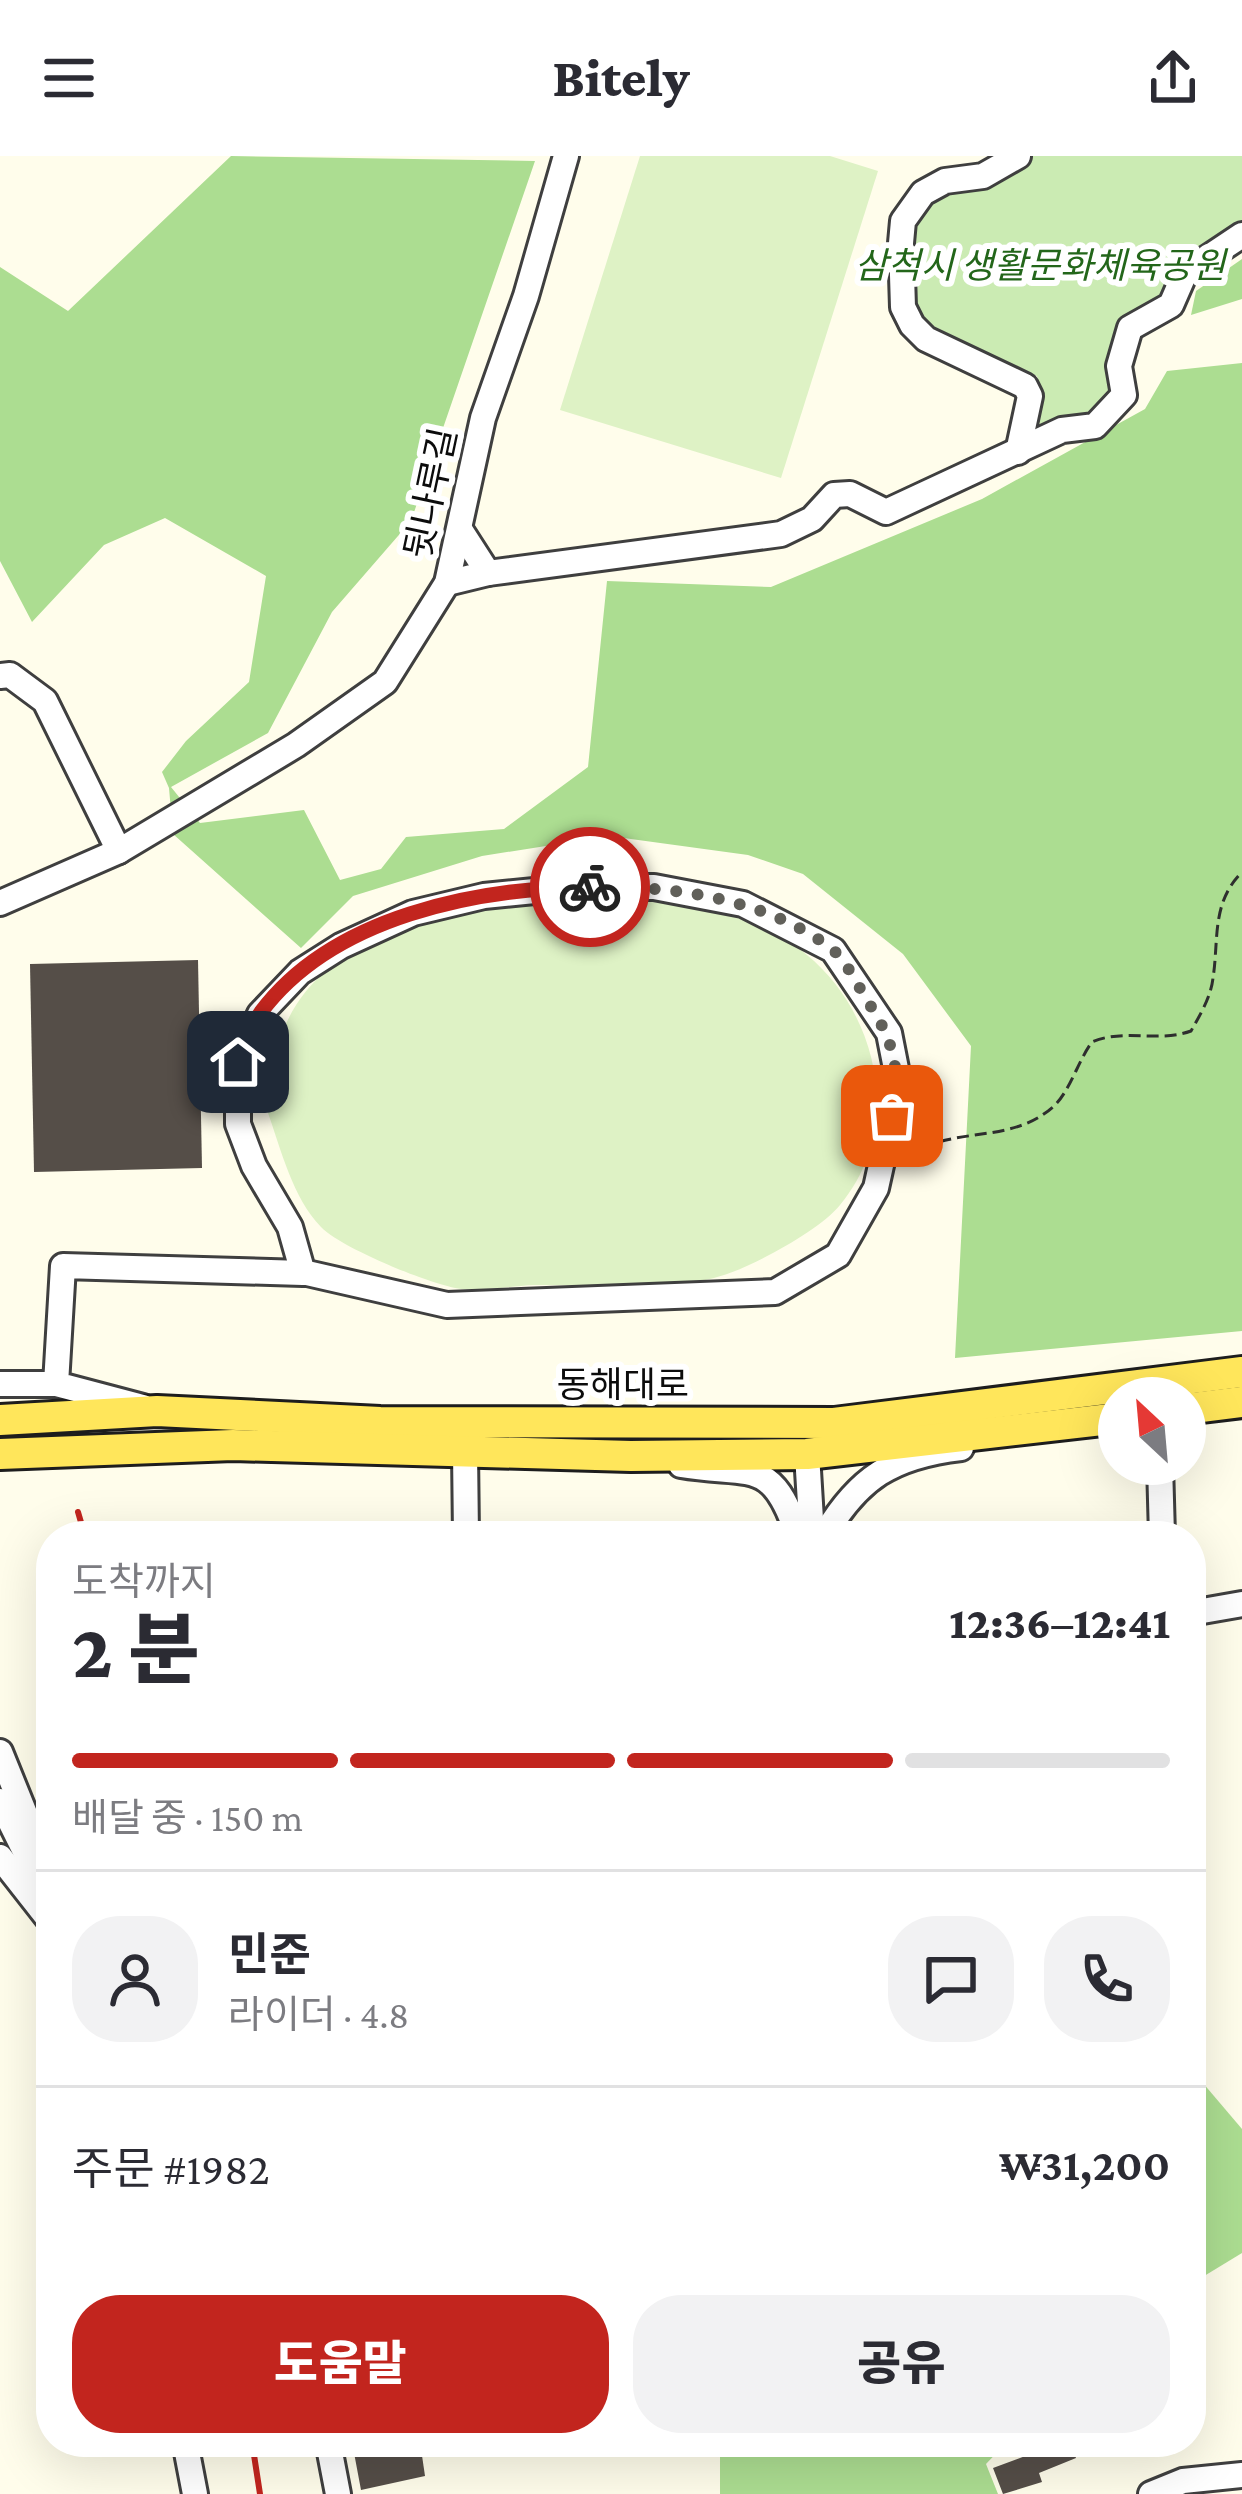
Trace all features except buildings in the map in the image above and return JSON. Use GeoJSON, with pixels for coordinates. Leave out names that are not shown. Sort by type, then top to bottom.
{"type":"FeatureCollection","features":[{"type":"Feature","properties":{"kind":"main road","name":"동해대로"},"geometry":{"type":"LineString","coordinates":[[0,1420],[157,1411],[806,1439],[1242,1372]]}},
{"type":"Feature","properties":{"kind":"main road"},"geometry":{"type":"LineString","coordinates":[[1206,1406],[1242,1402]]}},
{"type":"Feature","properties":{"kind":"main road","name":"동해대로"},"geometry":{"type":"LineString","coordinates":[[0,1454],[233,1445],[631,1456],[806,1439],[1098,1421]]}},
{"type":"Feature","properties":{"kind":"street","name":"뒷나루길"},"geometry":{"type":"LineString","coordinates":[[0,903],[118,851],[296,746],[385,682],[447,583],[483,418],[526,296],[566,156]]}},
{"type":"Feature","properties":{"kind":"street"},"geometry":{"type":"LineString","coordinates":[[1018,156],[983,176],[945,182],[923,193],[903,221],[901,243],[903,308],[912,325],[926,339],[1025,386],[1030,396],[1018,452]]}},
{"type":"Feature","properties":{"kind":"street"},"geometry":{"type":"LineString","coordinates":[[447,583],[488,573],[781,534],[812,519],[834,495],[850,494],[886,512],[1062,430],[1095,426],[1124,394],[1119,366],[1130,328],[1172,304],[1185,272],[1242,235]]}},
{"type":"Feature","properties":{"kind":"street"},"geometry":{"type":"LineString","coordinates":[[460,532],[488,573]]}},
{"type":"Feature","properties":{"kind":"street"},"geometry":{"type":"LineString","coordinates":[[0,676],[10,675],[45,700],[118,851]]}},
{"type":"Feature","properties":{"kind":"street"},"geometry":{"type":"LineString","coordinates":[[56,1384],[63,1266],[303,1273],[447,1305],[775,1292],[838,1255],[878,1178],[899,1084],[889,1033],[833,950],[742,904],[654,887],[484,896],[413,913],[341,946],[300,972],[260,1014],[238,1062],[238,1124],[254,1166],[290,1227],[303,1273]]}},
{"type":"Feature","properties":{"kind":"street"},"geometry":{"type":"LineString","coordinates":[[0,1384],[56,1384],[157,1411]]}},
{"type":"Feature","properties":{"kind":"street"},"geometry":{"type":"LineString","coordinates":[[833,1521],[850,1492],[881,1472],[948,1450],[1011,1442],[1057,1426]]}},
{"type":"Feature","properties":{"kind":"street"},"geometry":{"type":"LineString","coordinates":[[806,1439],[811,1521]]}},
{"type":"Feature","properties":{"kind":"street"},"geometry":{"type":"LineString","coordinates":[[465,1451],[466,1521]]}},
{"type":"Feature","properties":{"kind":"street"},"geometry":{"type":"LineString","coordinates":[[631,1456],[715,1471],[756,1470],[775,1486],[791,1521]]}},
{"type":"Feature","properties":{"kind":"street"},"geometry":{"type":"LineString","coordinates":[[1161,1485],[1162,1521]]}},
{"type":"Feature","properties":{"kind":"street"},"geometry":{"type":"LineString","coordinates":[[1206,1610],[1242,1604]]}},
{"type":"Feature","properties":{"kind":"street"},"geometry":{"type":"LineString","coordinates":[[0,1752],[36,1841]]}},
{"type":"Feature","properties":{"kind":"street"},"geometry":{"type":"LineString","coordinates":[[0,1801],[36,1874]]}},
{"type":"Feature","properties":{"kind":"street"},"geometry":{"type":"LineString","coordinates":[[0,1857],[36,1903]]}},
{"type":"Feature","properties":{"kind":"street"},"geometry":{"type":"LineString","coordinates":[[188,2457],[195,2494]]}},
{"type":"Feature","properties":{"kind":"street"},"geometry":{"type":"LineString","coordinates":[[331,2457],[338,2494]]}},
{"type":"Feature","properties":{"kind":"street"},"geometry":{"type":"LineString","coordinates":[[1151,2494],[1183,2481],[1242,2475]]}},
{"type":"Feature","properties":{"kind":"path"},"geometry":{"type":"LineString","coordinates":[[878,1178],[914,1152],[956,1135],[997,1135],[1026,1126],[1058,1102],[1093,1042],[1124,1034],[1170,1039],[1191,1030],[1214,978],[1211,944],[1220,908],[1242,872]]}},
{"type":"Feature","properties":{"kind":"green space"},"geometry":{"type":"Polygon","coordinates":[[[231,156],[535,161],[411,521],[332,612],[268,733],[171,787],[200,823],[304,810],[340,880],[381,869],[406,837],[504,829],[588,767],[607,581],[771,587],[982,499],[1145,409],[1167,371],[1242,363],[1242,1331],[955,1358],[971,1046],[903,954],[803,874],[748,855],[609,836],[482,856],[353,896],[301,948],[173,834],[169,788],[162,772],[186,741],[249,682],[266,576],[165,518],[104,545],[32,622],[0,561],[0,267],[68,311],[231,156]]]}},
{"type":"Feature","properties":{"kind":"green space"},"geometry":{"type":"Polygon","coordinates":[[[640,156],[830,156],[878,171],[781,478],[560,410],[640,156]]]}},
{"type":"Feature","properties":{"kind":"green space","name":"삼척시 생활문화체육공원"},"geometry":{"type":"Polygon","coordinates":[[[1033,156],[1242,156],[1242,227],[1165,299],[1150,303],[1123,375],[1101,404],[1030,435],[1040,395],[1037,376],[933,334],[915,314],[908,222],[919,200],[975,183],[1033,156]]]}},
{"type":"Feature","properties":{"kind":"green space"},"geometry":{"type":"Polygon","coordinates":[[[1242,259],[1242,299],[1191,315],[1196,291],[1242,259]]]}},
{"type":"Feature","properties":{"kind":"green space"},"geometry":{"type":"Polygon","coordinates":[[[594,899],[684,905],[750,919],[781,933],[832,980],[866,1040],[877,1108],[860,1175],[840,1205],[803,1235],[737,1270],[702,1281],[654,1286],[462,1289],[388,1265],[332,1236],[311,1215],[295,1188],[266,1105],[276,1052],[295,1007],[324,973],[361,947],[405,929],[500,908],[594,899]]]}},
{"type":"Feature","properties":{"kind":"green space"},"geometry":{"type":"Polygon","coordinates":[[[1206,2087],[1242,2129],[1242,2253],[1206,2275],[1206,2087]]]}},
{"type":"Feature","properties":{"kind":"green space"},"geometry":{"type":"Polygon","coordinates":[[[720,2457],[993,2457],[986,2464],[998,2494],[720,2494],[720,2457]]]}},
{"type":"Feature","properties":{"kind":"railway"},"geometry":{"type":"LineString","coordinates":[[78,1512],[81,1521]]}},
{"type":"Feature","properties":{"kind":"railway"},"geometry":{"type":"LineString","coordinates":[[254,2457],[260,2494]]}},
{"type":"Feature","properties":{"kind":"way so far"},"geometry":{"type":"LineString","coordinates":[[590,887],[654,887],[742,904],[833,950],[889,1033],[899,1084],[892,1116]]}},
{"type":"Feature","properties":{"kind":"route"},"geometry":{"type":"LineString","coordinates":[[238,1062],[260,1014],[300,972],[341,946],[413,913],[484,896],[590,887]]}}]}
